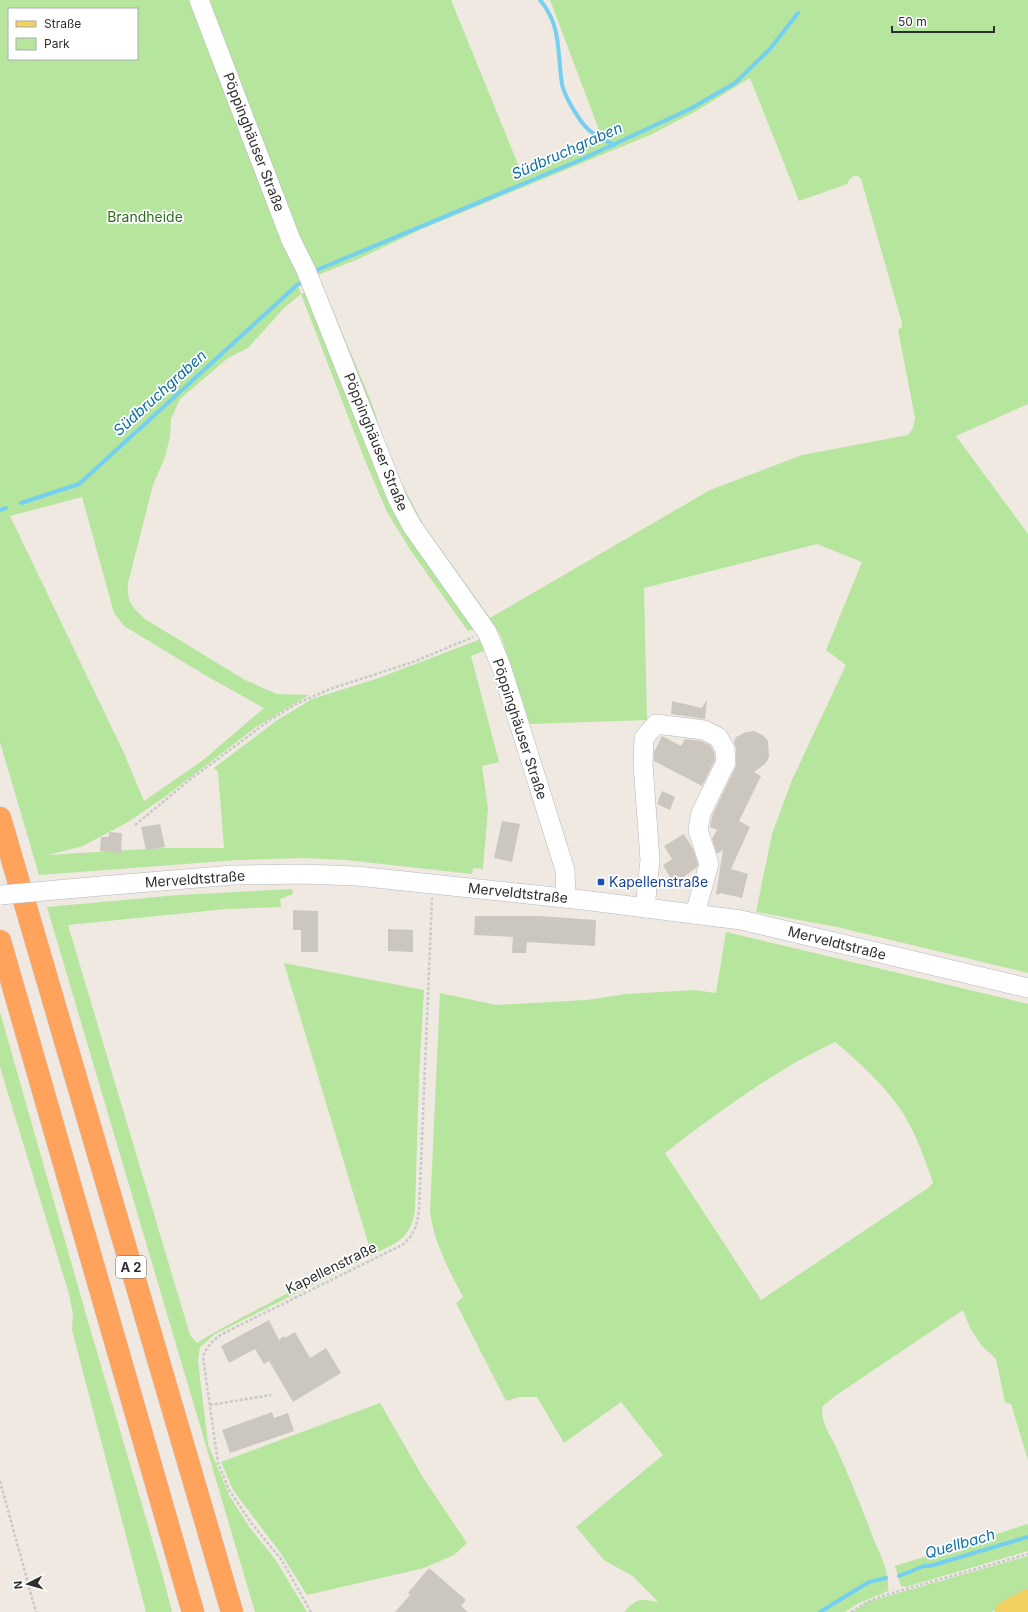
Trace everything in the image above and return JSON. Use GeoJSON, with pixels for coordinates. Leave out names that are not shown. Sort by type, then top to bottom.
{"type":"FeatureCollection","features":[{"type":"Feature","properties":{"kind":"highway","name":"A 2"},"geometry":{"type":"LineString","coordinates":[[0,818],[232,1612]]}},
{"type":"Feature","properties":{"kind":"highway","name":"A 2"},"geometry":{"type":"LineString","coordinates":[[0,941],[193,1612]]}},
{"type":"Feature","properties":{"kind":"highway"},"geometry":{"type":"LineString","coordinates":[[184,1584],[186,1612]]}},
{"type":"Feature","properties":{"kind":"main road"},"geometry":{"type":"LineString","coordinates":[[1006,1612],[1028,1600]]}},
{"type":"Feature","properties":{"kind":"street","name":"Pöppinghäuser Straße"},"geometry":{"type":"LineString","coordinates":[[199,0],[291,240],[306,270],[397,498],[412,526],[487,632],[501,666],[566,870],[566,898]]}},
{"type":"Feature","properties":{"kind":"street"},"geometry":{"type":"LineString","coordinates":[[645,908],[650,860],[643,764],[644,738],[656,724],[704,730],[718,736],[725,749],[726,762],[702,812],[698,830],[709,864],[695,914]]}},
{"type":"Feature","properties":{"kind":"street","name":"Merveldtstraße"},"geometry":{"type":"LineString","coordinates":[[0,895],[233,875],[302,874],[357,876],[566,898],[741,920],[1028,988]]}},
{"type":"Feature","properties":{"kind":"path"},"geometry":{"type":"LineString","coordinates":[[135,825],[192,778],[270,720],[298,702],[330,689],[413,662],[487,632]]}},
{"type":"Feature","properties":{"kind":"path","name":"Kapellenstraße"},"geometry":{"type":"LineString","coordinates":[[311,1612],[280,1560],[252,1524],[229,1490],[218,1463],[203,1362],[205,1350],[212,1341],[222,1334],[402,1245],[409,1240],[416,1226],[419,1211],[432,884]]}},
{"type":"Feature","properties":{"kind":"path"},"geometry":{"type":"LineString","coordinates":[[210,1405],[271,1394]]}},
{"type":"Feature","properties":{"kind":"path"},"geometry":{"type":"LineString","coordinates":[[0,1481],[36,1612]]}},
{"type":"Feature","properties":{"kind":"path"},"geometry":{"type":"LineString","coordinates":[[851,1612],[866,1602],[882,1596],[1028,1554]]}},
{"type":"Feature","properties":{"kind":"green space","name":"Brandheide"},"geometry":{"type":"Polygon","coordinates":[[[0,0],[451,0],[522,174],[602,138],[550,0],[1028,0],[1028,404],[956,436],[1028,534],[1028,973],[837,927],[756,912],[772,834],[792,780],[846,665],[826,650],[862,562],[817,544],[644,588],[647,720],[530,724],[501,636],[490,619],[490,622],[484,621],[422,534],[405,507],[314,277],[298,285],[301,294],[284,308],[248,348],[228,358],[180,399],[171,419],[170,437],[165,457],[153,485],[128,583],[129,599],[136,611],[145,619],[245,680],[277,694],[309,695],[256,727],[166,796],[128,822],[83,846],[48,855],[162,848],[224,848],[218,772],[214,768],[276,721],[312,699],[376,679],[481,639],[487,650],[471,656],[499,762],[482,766],[488,808],[483,869],[473,868],[472,874],[346,860],[304,858],[238,860],[39,875],[0,742],[0,0]],[[750,78],[698,110],[650,135],[422,229],[356,260],[318,275],[368,394],[376,415],[379,430],[401,482],[423,524],[490,618],[710,490],[802,455],[908,435],[913,428],[915,418],[898,330],[902,327],[902,323],[861,179],[855,176],[851,178],[847,184],[799,201],[750,78]],[[82,497],[10,516],[123,751],[144,801],[202,761],[264,708],[210,678],[124,626],[114,613],[82,497]]]}},
{"type":"Feature","properties":{"kind":"green space"},"geometry":{"type":"Polygon","coordinates":[[[311,289],[393,498],[406,523],[477,628],[468,631],[411,551],[387,512],[366,463],[301,294],[311,289]]]}},
{"type":"Feature","properties":{"kind":"green space"},"geometry":{"type":"Polygon","coordinates":[[[292,889],[293,894],[280,899],[281,907],[226,909],[68,925],[190,1335],[197,1343],[284,1295],[312,1277],[319,1274],[326,1274],[370,1249],[284,963],[424,990],[419,1076],[415,1209],[413,1220],[409,1229],[399,1241],[394,1244],[215,1334],[200,1347],[198,1361],[208,1444],[229,1495],[250,1528],[275,1559],[307,1612],[255,1612],[47,907],[179,895],[292,889]]]}},
{"type":"Feature","properties":{"kind":"green space"},"geometry":{"type":"Polygon","coordinates":[[[726,932],[1028,1004],[1028,1460],[1011,1404],[1005,1402],[996,1359],[981,1345],[970,1328],[963,1310],[835,1396],[822,1407],[823,1419],[851,1481],[881,1557],[886,1571],[888,1584],[888,1591],[857,1604],[845,1612],[624,1612],[640,1600],[649,1600],[659,1603],[634,1577],[604,1560],[576,1527],[663,1455],[621,1402],[564,1443],[537,1397],[520,1397],[506,1401],[456,1303],[463,1297],[443,1256],[432,1224],[430,1212],[440,993],[496,1005],[587,1000],[626,994],[694,990],[716,993],[726,932]],[[835,1042],[790,1066],[747,1093],[665,1153],[761,1300],[928,1188],[933,1183],[915,1136],[901,1110],[879,1082],[835,1042]]]}},
{"type":"Feature","properties":{"kind":"green space"},"geometry":{"type":"Polygon","coordinates":[[[0,1012],[172,1612],[146,1612],[72,1330],[73,1314],[69,1294],[0,1067],[0,1012]]]}},
{"type":"Feature","properties":{"kind":"green space"},"geometry":{"type":"Polygon","coordinates":[[[380,1403],[424,1479],[467,1543],[454,1555],[424,1568],[307,1595],[282,1555],[233,1490],[221,1462],[380,1403]]]}},
{"type":"Feature","properties":{"kind":"green space"},"geometry":{"type":"Polygon","coordinates":[[[1028,1524],[1028,1551],[906,1587],[901,1586],[895,1566],[1028,1524]]]}},
{"type":"Feature","properties":{"kind":"green space"},"geometry":{"type":"Polygon","coordinates":[[[1028,1556],[1028,1594],[991,1612],[853,1612],[867,1602],[1028,1556]]]}},
{"type":"Feature","properties":{"kind":"building"},"geometry":{"type":"Polygon","coordinates":[[[707,699],[705,719],[671,714],[672,701],[702,708],[707,699]]]}},
{"type":"Feature","properties":{"kind":"building"},"geometry":{"type":"Polygon","coordinates":[[[754,731],[764,736],[768,741],[769,757],[765,764],[754,772],[761,776],[739,821],[750,827],[731,869],[748,874],[742,898],[720,893],[719,895],[716,894],[723,850],[717,854],[712,839],[717,830],[710,827],[712,816],[736,766],[736,748],[734,742],[736,737],[746,732],[754,731]]]}},
{"type":"Feature","properties":{"kind":"building"},"geometry":{"type":"Polygon","coordinates":[[[662,736],[681,746],[685,739],[701,741],[710,745],[714,752],[715,760],[702,786],[654,761],[654,752],[662,736]]]}},
{"type":"Feature","properties":{"kind":"building"},"geometry":{"type":"Polygon","coordinates":[[[662,791],[675,797],[670,810],[657,804],[662,791]]]}},
{"type":"Feature","properties":{"kind":"building"},"geometry":{"type":"Polygon","coordinates":[[[502,821],[520,824],[512,862],[494,858],[502,821]]]}},
{"type":"Feature","properties":{"kind":"building"},"geometry":{"type":"Polygon","coordinates":[[[160,824],[165,847],[146,850],[141,827],[160,824]]]}},
{"type":"Feature","properties":{"kind":"building"},"geometry":{"type":"Polygon","coordinates":[[[109,832],[122,833],[121,853],[100,851],[101,837],[109,837],[109,832]]]}},
{"type":"Feature","properties":{"kind":"building"},"geometry":{"type":"Polygon","coordinates":[[[684,834],[693,849],[698,864],[696,868],[674,884],[663,865],[672,859],[664,846],[684,834]]]}},
{"type":"Feature","properties":{"kind":"building"},"geometry":{"type":"Polygon","coordinates":[[[293,910],[318,911],[318,952],[301,952],[301,930],[293,930],[293,910]]]}},
{"type":"Feature","properties":{"kind":"building"},"geometry":{"type":"Polygon","coordinates":[[[475,916],[539,916],[596,920],[595,946],[527,942],[526,953],[512,953],[513,937],[474,935],[475,916]]]}},
{"type":"Feature","properties":{"kind":"building"},"geometry":{"type":"Polygon","coordinates":[[[388,929],[413,930],[413,952],[388,951],[388,929]]]}},
{"type":"Feature","properties":{"kind":"building"},"geometry":{"type":"Polygon","coordinates":[[[269,1320],[279,1340],[284,1336],[285,1338],[295,1332],[310,1358],[326,1348],[341,1373],[293,1402],[269,1361],[264,1364],[255,1349],[229,1363],[221,1346],[269,1320]]]}},
{"type":"Feature","properties":{"kind":"building"},"geometry":{"type":"Polygon","coordinates":[[[272,1412],[274,1418],[288,1413],[294,1431],[230,1453],[222,1430],[272,1412]]]}},
{"type":"Feature","properties":{"kind":"building"},"geometry":{"type":"Polygon","coordinates":[[[429,1568],[466,1600],[461,1606],[468,1612],[395,1612],[410,1595],[408,1593],[429,1568]]]}},
{"type":"Feature","properties":{"kind":"waterway"},"geometry":{"type":"LineString","coordinates":[[540,0],[547,10],[555,30],[562,84],[569,102],[590,131],[614,145]]}},
{"type":"Feature","properties":{"kind":"waterway","name":"Südbruchgraben"},"geometry":{"type":"LineString","coordinates":[[317,270],[580,160],[690,109],[735,83],[770,49],[798,13]]}},
{"type":"Feature","properties":{"kind":"waterway","name":"Südbruchgraben"},"geometry":{"type":"LineString","coordinates":[[21,503],[79,484],[297,285],[304,282]]}},
{"type":"Feature","properties":{"kind":"waterway","name":"Südbruchgraben"},"geometry":{"type":"LineString","coordinates":[[0,510],[6,508]]}},
{"type":"Feature","properties":{"kind":"waterway","name":"Quellbach"},"geometry":{"type":"LineString","coordinates":[[899,1576],[924,1566],[930,1566],[1028,1537]]}},
{"type":"Feature","properties":{"kind":"waterway","name":"Quellbach"},"geometry":{"type":"LineString","coordinates":[[820,1612],[869,1582],[886,1578]]}},
{"type":"Feature","properties":{"kind":"place","name":"Kapellenstraße"},"geometry":{"type":"Point","coordinates":[601,882]}}]}
